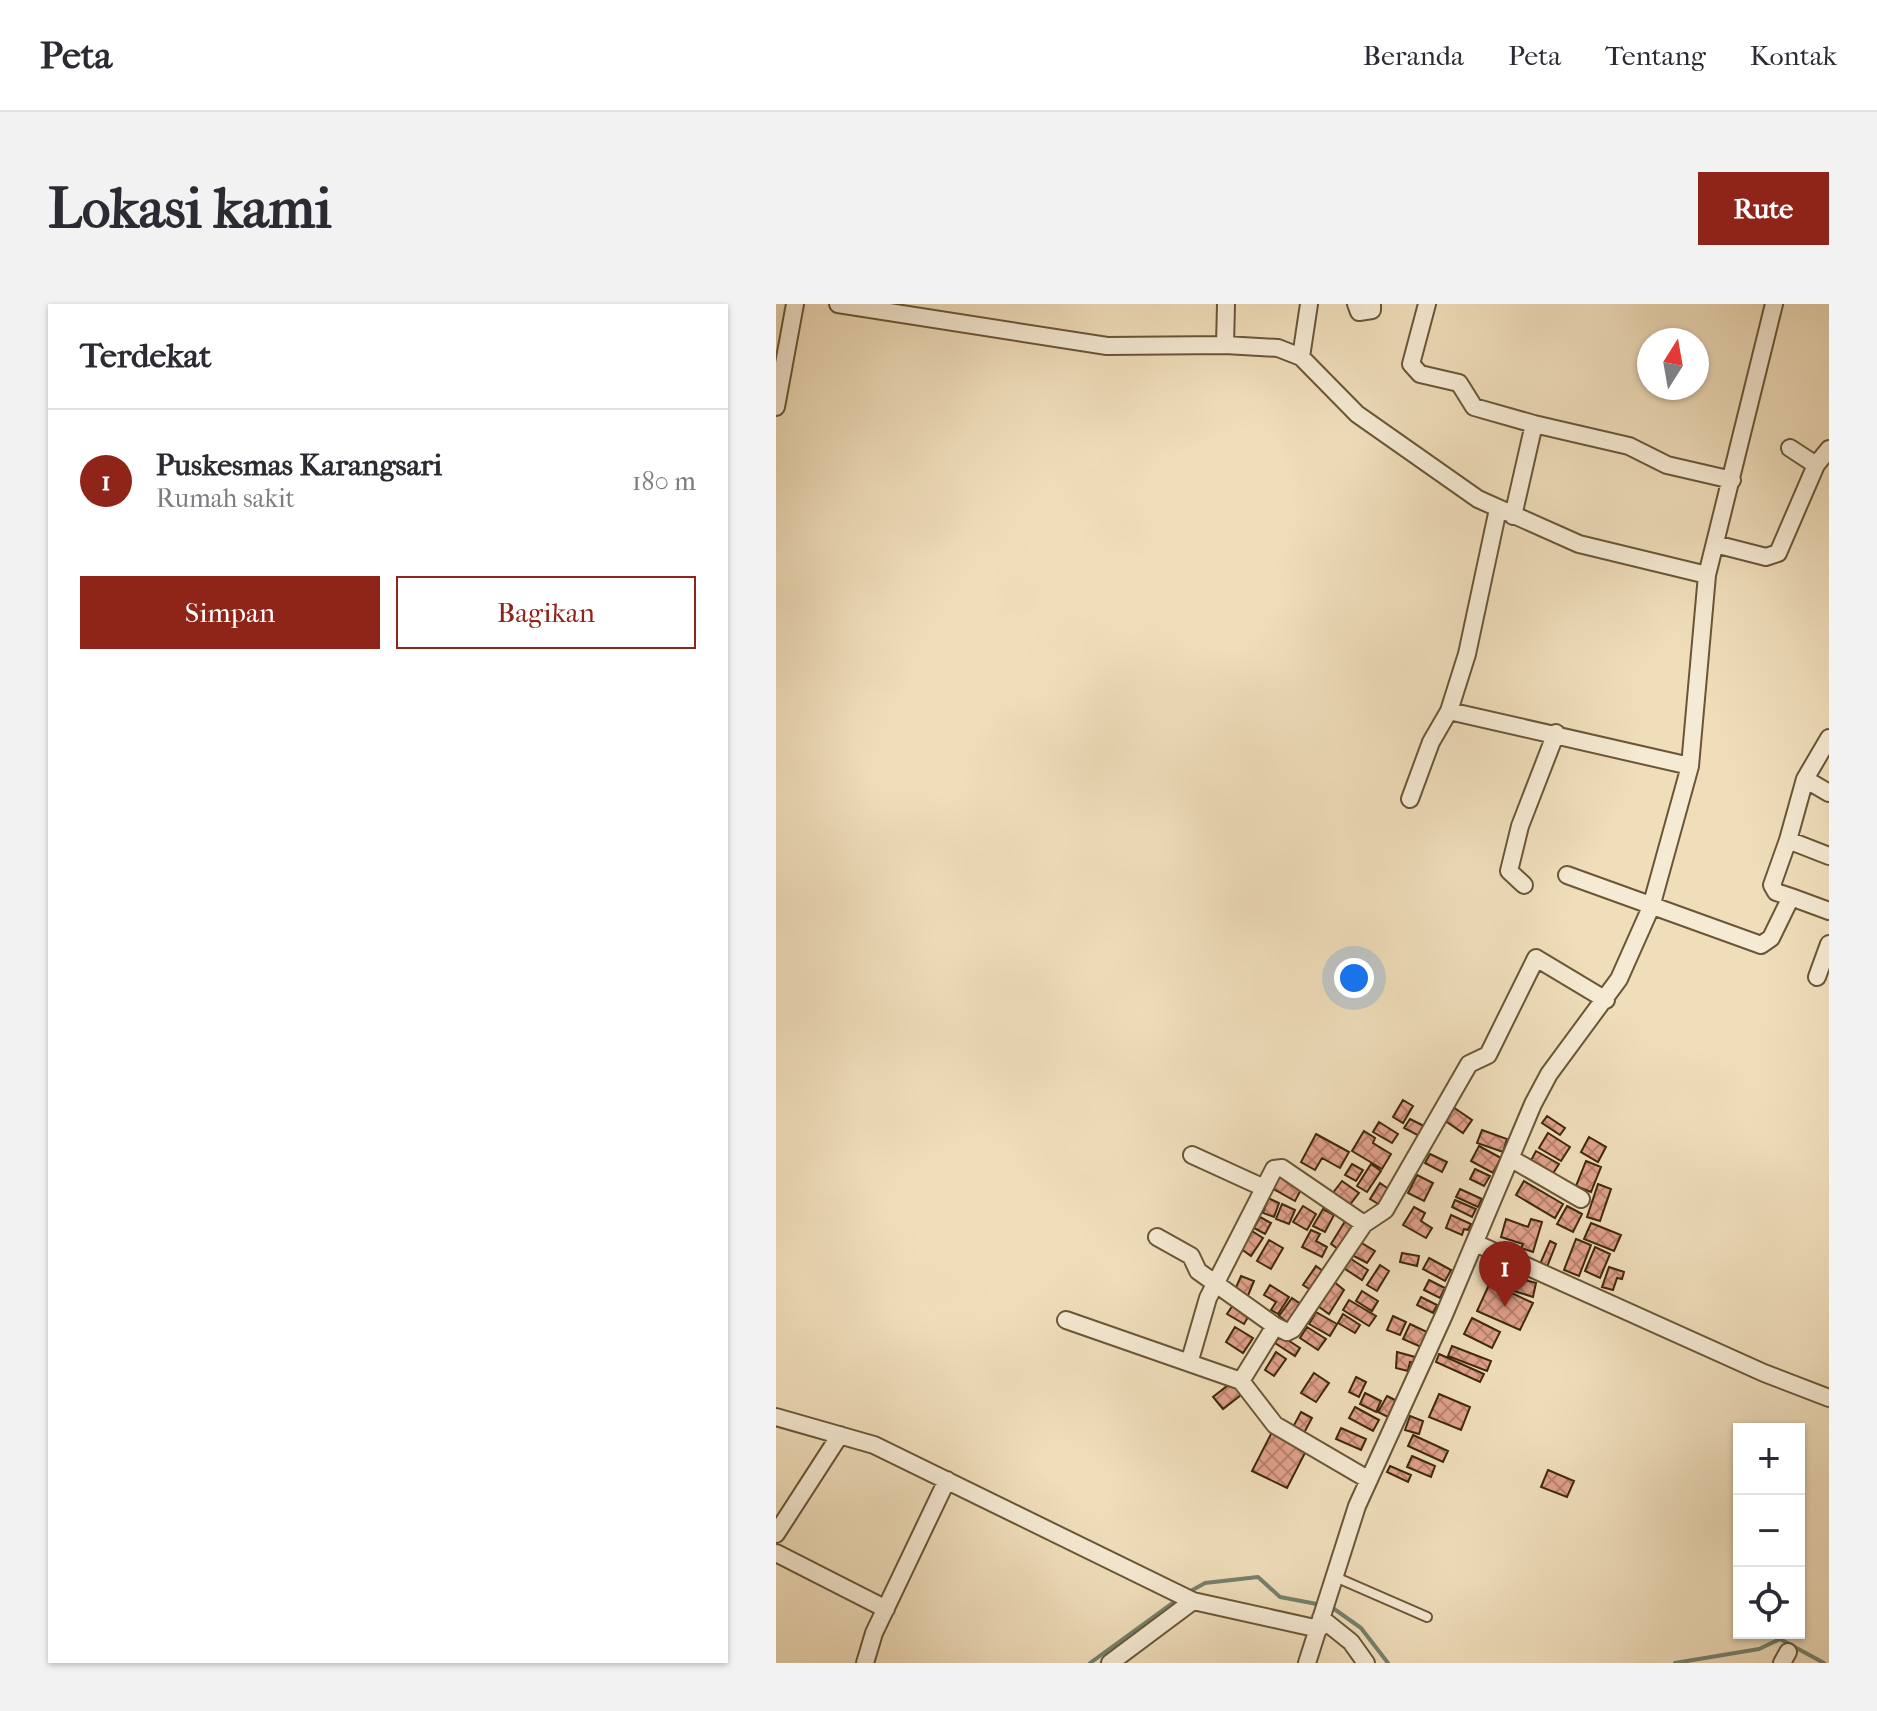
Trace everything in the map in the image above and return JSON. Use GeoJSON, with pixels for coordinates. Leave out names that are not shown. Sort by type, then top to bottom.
{"type":"FeatureCollection","features":[{"type":"Feature","properties":{"kind":"street"},"geometry":{"type":"LineString","coordinates":[[776,407],[795,304]]}},
{"type":"Feature","properties":{"kind":"street"},"geometry":{"type":"LineString","coordinates":[[838,304],[1107,346],[1278,348],[1301,357],[1357,414],[1478,499],[1579,544],[1707,575]]}},
{"type":"Feature","properties":{"kind":"street"},"geometry":{"type":"LineString","coordinates":[[1225,345],[1226,304]]}},
{"type":"Feature","properties":{"kind":"street"},"geometry":{"type":"LineString","coordinates":[[1301,357],[1309,304]]}},
{"type":"Feature","properties":{"kind":"street"},"geometry":{"type":"LineString","coordinates":[[1356,304],[1359,312],[1372,310],[1372,304]]}},
{"type":"Feature","properties":{"kind":"street"},"geometry":{"type":"LineString","coordinates":[[1427,304],[1411,364],[1420,374],[1460,385],[1474,407],[1629,446],[1667,465],[1732,480]]}},
{"type":"Feature","properties":{"kind":"street"},"geometry":{"type":"LineString","coordinates":[[1307,1663],[1333,1576],[1369,1480],[1510,1158],[1549,1074],[1619,979],[1651,907],[1690,766],[1707,575],[1774,304]]}},
{"type":"Feature","properties":{"kind":"street"},"geometry":{"type":"LineString","coordinates":[[1410,799],[1431,742],[1449,711],[1534,424]]}},
{"type":"Feature","properties":{"kind":"street"},"geometry":{"type":"LineString","coordinates":[[1790,448],[1816,465]]}},
{"type":"Feature","properties":{"kind":"street"},"geometry":{"type":"LineString","coordinates":[[1715,544],[1766,557],[1778,553],[1816,465],[1829,449]]}},
{"type":"Feature","properties":{"kind":"street"},"geometry":{"type":"LineString","coordinates":[[1449,711],[1690,766]]}},
{"type":"Feature","properties":{"kind":"street"},"geometry":{"type":"LineString","coordinates":[[1524,885],[1509,876],[1509,871],[1520,826],[1556,733]]}},
{"type":"Feature","properties":{"kind":"street"},"geometry":{"type":"LineString","coordinates":[[1829,738],[1805,779],[1772,885],[1776,892],[1829,911]]}},
{"type":"Feature","properties":{"kind":"street"},"geometry":{"type":"LineString","coordinates":[[1805,779],[1829,793]]}},
{"type":"Feature","properties":{"kind":"street"},"geometry":{"type":"LineString","coordinates":[[1788,840],[1829,856]]}},
{"type":"Feature","properties":{"kind":"street"},"geometry":{"type":"LineString","coordinates":[[1567,875],[1761,945],[1771,938],[1791,897]]}},
{"type":"Feature","properties":{"kind":"street"},"geometry":{"type":"LineString","coordinates":[[1817,977],[1829,944]]}},
{"type":"Feature","properties":{"kind":"street"},"geometry":{"type":"LineString","coordinates":[[1157,1237],[1191,1256],[1198,1271],[1275,1326],[1287,1332],[1293,1329],[1364,1224],[1385,1210],[1469,1064],[1488,1055],[1536,958],[1606,1000]]}},
{"type":"Feature","properties":{"kind":"street"},"geometry":{"type":"LineString","coordinates":[[1192,1155],[1262,1187]]}},
{"type":"Feature","properties":{"kind":"street"},"geometry":{"type":"LineString","coordinates":[[1510,1158],[1581,1199]]}},
{"type":"Feature","properties":{"kind":"street"},"geometry":{"type":"LineString","coordinates":[[1190,1360],[1214,1283],[1274,1169],[1282,1168],[1364,1224]]}},
{"type":"Feature","properties":{"kind":"street"},"geometry":{"type":"LineString","coordinates":[[1475,1243],[1764,1373],[1829,1398]]}},
{"type":"Feature","properties":{"kind":"street"},"geometry":{"type":"LineString","coordinates":[[1066,1320],[1190,1360],[1241,1381],[1275,1425],[1369,1480]]}},
{"type":"Feature","properties":{"kind":"street"},"geometry":{"type":"LineString","coordinates":[[1241,1381],[1275,1326]]}},
{"type":"Feature","properties":{"kind":"street"},"geometry":{"type":"LineString","coordinates":[[776,1417],[874,1445],[1192,1600],[1322,1614],[1351,1642],[1366,1663]]}},
{"type":"Feature","properties":{"kind":"street"},"geometry":{"type":"LineString","coordinates":[[776,1534],[840,1435]]}},
{"type":"Feature","properties":{"kind":"street"},"geometry":{"type":"LineString","coordinates":[[865,1663],[886,1609],[947,1480]]}},
{"type":"Feature","properties":{"kind":"street"},"geometry":{"type":"LineString","coordinates":[[776,1553],[886,1609]]}},
{"type":"Feature","properties":{"kind":"street"},"geometry":{"type":"LineString","coordinates":[[1110,1663],[1192,1600]]}},
{"type":"Feature","properties":{"kind":"lane"},"geometry":{"type":"LineString","coordinates":[[1333,1576],[1427,1617]]}},
{"type":"Feature","properties":{"kind":"building"},"geometry":{"type":"Polygon","coordinates":[[[1403,1100],[1413,1106],[1403,1123],[1393,1117],[1403,1100]]]}},
{"type":"Feature","properties":{"kind":"building"},"geometry":{"type":"Polygon","coordinates":[[[1453,1107],[1472,1120],[1463,1133],[1444,1120],[1453,1107]]]}},
{"type":"Feature","properties":{"kind":"building"},"geometry":{"type":"Polygon","coordinates":[[[1547,1116],[1565,1128],[1560,1135],[1542,1123],[1547,1116]]]}},
{"type":"Feature","properties":{"kind":"building"},"geometry":{"type":"Polygon","coordinates":[[[1410,1119],[1426,1127],[1421,1137],[1404,1128],[1410,1119]]]}},
{"type":"Feature","properties":{"kind":"building"},"geometry":{"type":"Polygon","coordinates":[[[1379,1122],[1398,1134],[1392,1143],[1373,1132],[1379,1122]]]}},
{"type":"Feature","properties":{"kind":"building"},"geometry":{"type":"Polygon","coordinates":[[[1482,1130],[1507,1139],[1503,1152],[1477,1143],[1482,1130]]]}},
{"type":"Feature","properties":{"kind":"building"},"geometry":{"type":"Polygon","coordinates":[[[1364,1131],[1375,1138],[1373,1143],[1391,1154],[1382,1169],[1352,1151],[1364,1131]]]}},
{"type":"Feature","properties":{"kind":"building"},"geometry":{"type":"Polygon","coordinates":[[[1548,1133],[1570,1147],[1561,1161],[1539,1148],[1548,1133]]]}},
{"type":"Feature","properties":{"kind":"building"},"geometry":{"type":"Polygon","coordinates":[[[1316,1134],[1349,1152],[1340,1168],[1322,1158],[1315,1170],[1301,1162],[1316,1134]]]}},
{"type":"Feature","properties":{"kind":"building"},"geometry":{"type":"Polygon","coordinates":[[[1589,1137],[1606,1147],[1598,1162],[1581,1152],[1589,1137]]]}},
{"type":"Feature","properties":{"kind":"building"},"geometry":{"type":"Polygon","coordinates":[[[1479,1146],[1501,1158],[1493,1173],[1471,1161],[1479,1146]]]}},
{"type":"Feature","properties":{"kind":"building"},"geometry":{"type":"Polygon","coordinates":[[[1536,1151],[1559,1164],[1550,1178],[1528,1166],[1536,1151]]]}},
{"type":"Feature","properties":{"kind":"building"},"geometry":{"type":"Polygon","coordinates":[[[1430,1154],[1447,1162],[1442,1172],[1425,1163],[1430,1154]]]}},
{"type":"Feature","properties":{"kind":"building"},"geometry":{"type":"Polygon","coordinates":[[[1586,1161],[1601,1167],[1591,1192],[1576,1186],[1586,1161]]]}},
{"type":"Feature","properties":{"kind":"building"},"geometry":{"type":"Polygon","coordinates":[[[1352,1164],[1363,1170],[1356,1181],[1345,1175],[1352,1164]]]}},
{"type":"Feature","properties":{"kind":"building"},"geometry":{"type":"Polygon","coordinates":[[[1371,1164],[1381,1171],[1367,1192],[1357,1186],[1371,1164]]]}},
{"type":"Feature","properties":{"kind":"building"},"geometry":{"type":"Polygon","coordinates":[[[1475,1169],[1490,1176],[1484,1186],[1470,1179],[1475,1169]]]}},
{"type":"Feature","properties":{"kind":"building"},"geometry":{"type":"Polygon","coordinates":[[[1278,1172],[1303,1186],[1295,1201],[1270,1187],[1278,1172]]]}},
{"type":"Feature","properties":{"kind":"building"},"geometry":{"type":"Polygon","coordinates":[[[1417,1175],[1433,1183],[1424,1201],[1408,1193],[1417,1175]]]}},
{"type":"Feature","properties":{"kind":"building"},"geometry":{"type":"Polygon","coordinates":[[[1342,1181],[1359,1193],[1349,1206],[1332,1194],[1342,1181]]]}},
{"type":"Feature","properties":{"kind":"building"},"geometry":{"type":"Polygon","coordinates":[[[1524,1181],[1563,1204],[1555,1218],[1516,1195],[1524,1181]]]}},
{"type":"Feature","properties":{"kind":"building"},"geometry":{"type":"Polygon","coordinates":[[[1380,1183],[1390,1190],[1380,1205],[1370,1199],[1380,1183]]]}},
{"type":"Feature","properties":{"kind":"building"},"geometry":{"type":"Polygon","coordinates":[[[1598,1184],[1611,1189],[1600,1221],[1587,1217],[1598,1184]]]}},
{"type":"Feature","properties":{"kind":"building"},"geometry":{"type":"Polygon","coordinates":[[[1460,1189],[1482,1199],[1478,1207],[1456,1197],[1460,1189]]]}},
{"type":"Feature","properties":{"kind":"building"},"geometry":{"type":"Polygon","coordinates":[[[1268,1198],[1279,1203],[1274,1217],[1263,1213],[1268,1198]]]}},
{"type":"Feature","properties":{"kind":"building"},"geometry":{"type":"Polygon","coordinates":[[[1455,1200],[1476,1209],[1472,1217],[1452,1207],[1455,1200]]]}},
{"type":"Feature","properties":{"kind":"building"},"geometry":{"type":"Polygon","coordinates":[[[1282,1204],[1295,1210],[1289,1224],[1276,1219],[1282,1204]]]}},
{"type":"Feature","properties":{"kind":"building"},"geometry":{"type":"Polygon","coordinates":[[[1303,1206],[1316,1214],[1307,1230],[1293,1222],[1303,1206]]]}},
{"type":"Feature","properties":{"kind":"building"},"geometry":{"type":"Polygon","coordinates":[[[1567,1206],[1582,1214],[1573,1232],[1557,1224],[1567,1206]]]}},
{"type":"Feature","properties":{"kind":"building"},"geometry":{"type":"Polygon","coordinates":[[[1414,1207],[1425,1213],[1421,1221],[1432,1228],[1426,1238],[1403,1225],[1414,1207]]]}},
{"type":"Feature","properties":{"kind":"building"},"geometry":{"type":"Polygon","coordinates":[[[1323,1209],[1334,1215],[1325,1232],[1313,1226],[1323,1209]]]}},
{"type":"Feature","properties":{"kind":"building"},"geometry":{"type":"Polygon","coordinates":[[[1451,1215],[1471,1224],[1462,1235],[1446,1228],[1451,1215]]]}},
{"type":"Feature","properties":{"kind":"building"},"geometry":{"type":"Polygon","coordinates":[[[1260,1217],[1271,1223],[1265,1234],[1254,1228],[1260,1217]]]}},
{"type":"Feature","properties":{"kind":"building"},"geometry":{"type":"Polygon","coordinates":[[[1347,1218],[1357,1224],[1341,1251],[1331,1244],[1347,1218]]]}},
{"type":"Feature","properties":{"kind":"building"},"geometry":{"type":"Polygon","coordinates":[[[1506,1219],[1528,1227],[1531,1219],[1542,1222],[1533,1252],[1521,1248],[1523,1244],[1501,1237],[1506,1219]]]}},
{"type":"Feature","properties":{"kind":"building"},"geometry":{"type":"Polygon","coordinates":[[[1591,1223],[1621,1235],[1614,1251],[1584,1239],[1591,1223]]]}},
{"type":"Feature","properties":{"kind":"building"},"geometry":{"type":"Polygon","coordinates":[[[1311,1230],[1320,1234],[1316,1241],[1327,1247],[1322,1257],[1302,1247],[1311,1230]]]}},
{"type":"Feature","properties":{"kind":"building"},"geometry":{"type":"Polygon","coordinates":[[[1252,1231],[1263,1238],[1251,1256],[1240,1248],[1252,1231]]]}},
{"type":"Feature","properties":{"kind":"building"},"geometry":{"type":"Polygon","coordinates":[[[1576,1239],[1591,1245],[1579,1276],[1564,1270],[1576,1239]]]}},
{"type":"Feature","properties":{"kind":"building"},"geometry":{"type":"Polygon","coordinates":[[[1269,1240],[1283,1248],[1271,1269],[1257,1261],[1269,1240]]]}},
{"type":"Feature","properties":{"kind":"building"},"geometry":{"type":"Polygon","coordinates":[[[1550,1241],[1556,1244],[1547,1267],[1540,1264],[1550,1241]]]}},
{"type":"Feature","properties":{"kind":"building"},"geometry":{"type":"Polygon","coordinates":[[[1360,1242],[1375,1251],[1367,1263],[1352,1255],[1360,1242]]]}},
{"type":"Feature","properties":{"kind":"building"},"geometry":{"type":"Polygon","coordinates":[[[1595,1247],[1610,1254],[1600,1278],[1585,1271],[1595,1247]]]}},
{"type":"Feature","properties":{"kind":"building"},"geometry":{"type":"Polygon","coordinates":[[[1402,1253],[1419,1256],[1417,1266],[1400,1262],[1402,1253]]]}},
{"type":"Feature","properties":{"kind":"building"},"geometry":{"type":"Polygon","coordinates":[[[1348,1257],[1368,1270],[1362,1280],[1342,1267],[1348,1257]]]}},
{"type":"Feature","properties":{"kind":"building"},"geometry":{"type":"Polygon","coordinates":[[[1429,1258],[1451,1270],[1445,1281],[1423,1269],[1429,1258]]]}},
{"type":"Feature","properties":{"kind":"building"},"geometry":{"type":"Polygon","coordinates":[[[1380,1265],[1389,1271],[1377,1291],[1367,1285],[1380,1265]]]}},
{"type":"Feature","properties":{"kind":"building"},"geometry":{"type":"Polygon","coordinates":[[[1316,1266],[1327,1274],[1314,1292],[1303,1285],[1316,1266]]]}},
{"type":"Feature","properties":{"kind":"building"},"geometry":{"type":"Polygon","coordinates":[[[1609,1267],[1624,1272],[1622,1279],[1617,1278],[1613,1290],[1602,1287],[1609,1267]]]}},
{"type":"Feature","properties":{"kind":"building"},"geometry":{"type":"Polygon","coordinates":[[[1241,1276],[1254,1281],[1247,1298],[1234,1292],[1241,1276]]]}},
{"type":"Feature","properties":{"kind":"building"},"geometry":{"type":"Polygon","coordinates":[[[1493,1276],[1506,1282],[1503,1289],[1533,1303],[1520,1330],[1477,1311],[1493,1276]]]}},
{"type":"Feature","properties":{"kind":"building"},"geometry":{"type":"Polygon","coordinates":[[[1518,1278],[1536,1283],[1533,1297],[1514,1291],[1518,1278]]]}},
{"type":"Feature","properties":{"kind":"building"},"geometry":{"type":"Polygon","coordinates":[[[1429,1280],[1445,1288],[1440,1298],[1424,1290],[1429,1280]]]}},
{"type":"Feature","properties":{"kind":"building"},"geometry":{"type":"Polygon","coordinates":[[[1333,1281],[1344,1290],[1329,1314],[1315,1304],[1333,1281]]]}},
{"type":"Feature","properties":{"kind":"building"},"geometry":{"type":"Polygon","coordinates":[[[1270,1285],[1289,1297],[1278,1314],[1271,1310],[1276,1302],[1264,1295],[1270,1285]]]}},
{"type":"Feature","properties":{"kind":"building"},"geometry":{"type":"Polygon","coordinates":[[[1362,1291],[1378,1301],[1372,1311],[1356,1301],[1362,1291]]]}},
{"type":"Feature","properties":{"kind":"building"},"geometry":{"type":"Polygon","coordinates":[[[1421,1297],[1437,1305],[1433,1313],[1417,1305],[1421,1297]]]}},
{"type":"Feature","properties":{"kind":"building"},"geometry":{"type":"Polygon","coordinates":[[[1292,1298],[1305,1307],[1291,1325],[1279,1316],[1292,1298]]]}},
{"type":"Feature","properties":{"kind":"building"},"geometry":{"type":"Polygon","coordinates":[[[1349,1300],[1376,1316],[1369,1326],[1343,1310],[1349,1300]]]}},
{"type":"Feature","properties":{"kind":"building"},"geometry":{"type":"Polygon","coordinates":[[[1235,1302],[1251,1312],[1244,1324],[1227,1314],[1235,1302]]]}},
{"type":"Feature","properties":{"kind":"building"},"geometry":{"type":"Polygon","coordinates":[[[1316,1312],[1337,1324],[1330,1336],[1309,1324],[1316,1312]]]}},
{"type":"Feature","properties":{"kind":"building"},"geometry":{"type":"Polygon","coordinates":[[[1343,1314],[1360,1325],[1355,1333],[1338,1323],[1343,1314]]]}},
{"type":"Feature","properties":{"kind":"building"},"geometry":{"type":"Polygon","coordinates":[[[1393,1316],[1406,1322],[1400,1335],[1387,1330],[1393,1316]]]}},
{"type":"Feature","properties":{"kind":"building"},"geometry":{"type":"Polygon","coordinates":[[[1472,1318],[1500,1332],[1492,1348],[1464,1334],[1472,1318]]]}},
{"type":"Feature","properties":{"kind":"building"},"geometry":{"type":"Polygon","coordinates":[[[1410,1324],[1427,1332],[1421,1347],[1403,1339],[1410,1324]]]}},
{"type":"Feature","properties":{"kind":"building"},"geometry":{"type":"Polygon","coordinates":[[[1235,1327],[1253,1338],[1243,1353],[1226,1342],[1235,1327]]]}},
{"type":"Feature","properties":{"kind":"building"},"geometry":{"type":"Polygon","coordinates":[[[1307,1327],[1326,1339],[1318,1350],[1300,1338],[1307,1327]]]}},
{"type":"Feature","properties":{"kind":"building"},"geometry":{"type":"Polygon","coordinates":[[[1280,1335],[1300,1348],[1295,1356],[1275,1343],[1280,1335]]]}},
{"type":"Feature","properties":{"kind":"building"},"geometry":{"type":"Polygon","coordinates":[[[1452,1346],[1491,1361],[1487,1371],[1448,1356],[1452,1346]]]}},
{"type":"Feature","properties":{"kind":"building"},"geometry":{"type":"Polygon","coordinates":[[[1276,1352],[1286,1359],[1274,1376],[1265,1370],[1276,1352]]]}},
{"type":"Feature","properties":{"kind":"building"},"geometry":{"type":"Polygon","coordinates":[[[1397,1352],[1419,1358],[1418,1364],[1410,1362],[1408,1371],[1396,1368],[1397,1352]]]}},
{"type":"Feature","properties":{"kind":"building"},"geometry":{"type":"Polygon","coordinates":[[[1439,1354],[1484,1374],[1480,1382],[1436,1362],[1439,1354]]]}},
{"type":"Feature","properties":{"kind":"building"},"geometry":{"type":"Polygon","coordinates":[[[1314,1373],[1329,1383],[1316,1402],[1301,1393],[1314,1373]]]}},
{"type":"Feature","properties":{"kind":"building"},"geometry":{"type":"Polygon","coordinates":[[[1356,1377],[1366,1382],[1359,1397],[1349,1392],[1356,1377]]]}},
{"type":"Feature","properties":{"kind":"building"},"geometry":{"type":"Polygon","coordinates":[[[1236,1379],[1246,1391],[1223,1409],[1213,1397],[1236,1379]]]}},
{"type":"Feature","properties":{"kind":"building"},"geometry":{"type":"Polygon","coordinates":[[[1365,1393],[1381,1401],[1376,1412],[1360,1404],[1365,1393]]]}},
{"type":"Feature","properties":{"kind":"building"},"geometry":{"type":"Polygon","coordinates":[[[1439,1394],[1470,1407],[1461,1430],[1429,1417],[1439,1394]]]}},
{"type":"Feature","properties":{"kind":"building"},"geometry":{"type":"Polygon","coordinates":[[[1387,1396],[1397,1401],[1388,1417],[1378,1412],[1387,1396]]]}},
{"type":"Feature","properties":{"kind":"building"},"geometry":{"type":"Polygon","coordinates":[[[1355,1407],[1379,1420],[1373,1431],[1349,1418],[1355,1407]]]}},
{"type":"Feature","properties":{"kind":"building"},"geometry":{"type":"Polygon","coordinates":[[[1301,1412],[1312,1418],[1304,1433],[1293,1427],[1301,1412]]]}},
{"type":"Feature","properties":{"kind":"building"},"geometry":{"type":"Polygon","coordinates":[[[1410,1416],[1423,1421],[1419,1434],[1405,1430],[1410,1416]]]}},
{"type":"Feature","properties":{"kind":"building"},"geometry":{"type":"Polygon","coordinates":[[[1341,1428],[1366,1439],[1361,1450],[1336,1439],[1341,1428]]]}},
{"type":"Feature","properties":{"kind":"building"},"geometry":{"type":"Polygon","coordinates":[[[1272,1432],[1307,1449],[1287,1488],[1252,1471],[1272,1432]]]}},
{"type":"Feature","properties":{"kind":"building"},"geometry":{"type":"Polygon","coordinates":[[[1413,1435],[1448,1451],[1443,1462],[1408,1446],[1413,1435]]]}},
{"type":"Feature","properties":{"kind":"building"},"geometry":{"type":"Polygon","coordinates":[[[1412,1456],[1435,1466],[1431,1477],[1407,1467],[1412,1456]]]}},
{"type":"Feature","properties":{"kind":"building"},"geometry":{"type":"Polygon","coordinates":[[[1390,1466],[1411,1475],[1408,1482],[1387,1472],[1390,1466]]]}},
{"type":"Feature","properties":{"kind":"building"},"geometry":{"type":"Polygon","coordinates":[[[1548,1470],[1574,1481],[1567,1497],[1541,1487],[1548,1470]]]}},
{"type":"Feature","properties":{"kind":"waterway"},"geometry":{"type":"LineString","coordinates":[[1189,1592],[1205,1583],[1258,1577],[1280,1597],[1322,1605]]}},
{"type":"Feature","properties":{"kind":"waterway"},"geometry":{"type":"LineString","coordinates":[[1090,1663],[1178,1599]]}},
{"type":"Feature","properties":{"kind":"waterway"},"geometry":{"type":"LineString","coordinates":[[1330,1606],[1361,1628],[1388,1663]]}},
{"type":"Feature","properties":{"kind":"waterway"},"geometry":{"type":"LineString","coordinates":[[1675,1663],[1759,1649],[1780,1639],[1824,1663]]}},
{"type":"Feature","properties":{"kind":"place","name":"Puskesmas Karangsari"},"geometry":{"type":"Point","coordinates":[1505,1307]}}]}
